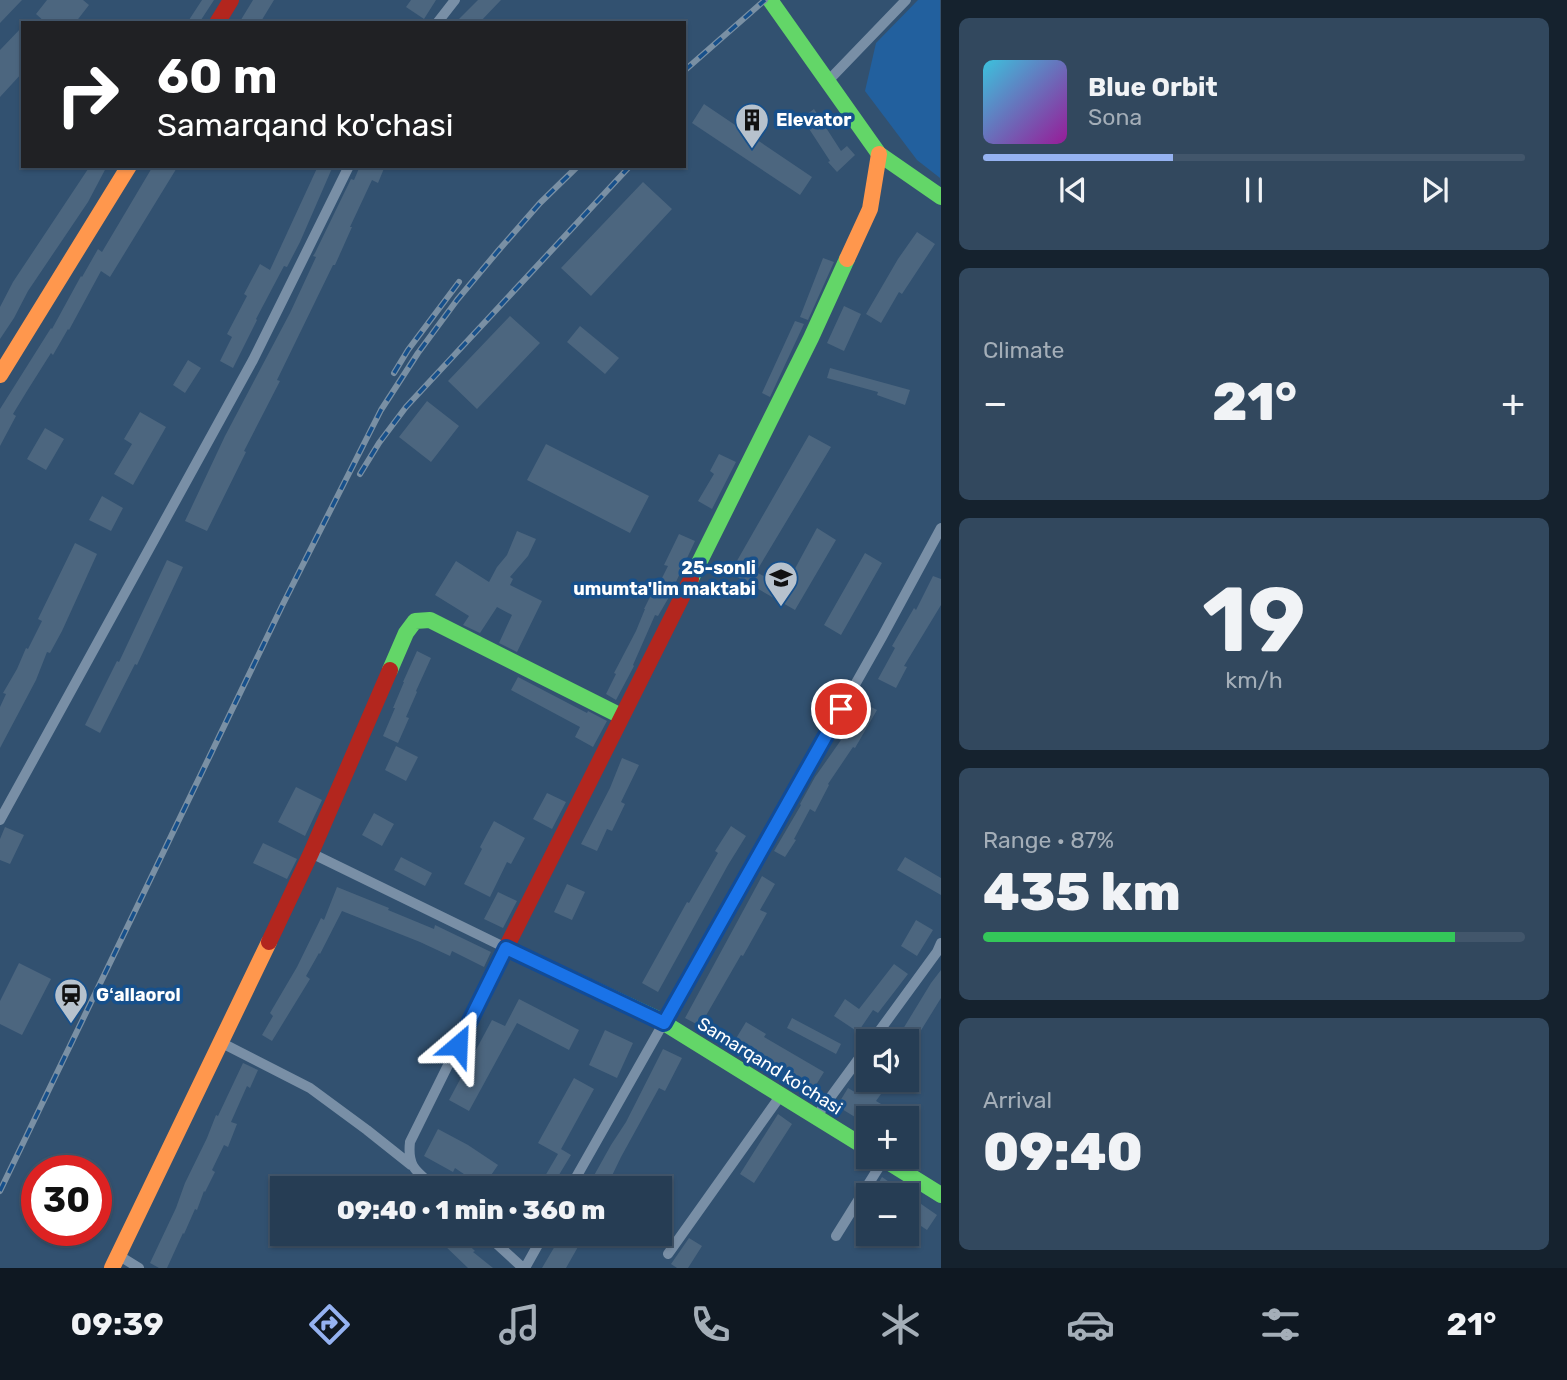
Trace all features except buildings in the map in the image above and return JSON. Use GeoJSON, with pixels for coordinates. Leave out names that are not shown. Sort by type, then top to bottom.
{"type":"FeatureCollection","features":[{"type":"Feature","properties":{"kind":"street"},"geometry":{"type":"LineString","coordinates":[[218,21],[231,0]]}},
{"type":"Feature","properties":{"kind":"street"},"geometry":{"type":"LineString","coordinates":[[438,21],[454,0]]}},
{"type":"Feature","properties":{"kind":"street"},"geometry":{"type":"LineString","coordinates":[[770,0],[878,154],[940,197]]}},
{"type":"Feature","properties":{"kind":"street"},"geometry":{"type":"LineString","coordinates":[[827,82],[906,0]]}},
{"type":"Feature","properties":{"kind":"street"},"geometry":{"type":"LineString","coordinates":[[413,1167],[408,1157],[410,1142],[811,338],[870,209],[878,154]]}},
{"type":"Feature","properties":{"kind":"street"},"geometry":{"type":"LineString","coordinates":[[0,375],[128,168]]}},
{"type":"Feature","properties":{"kind":"street"},"geometry":{"type":"LineString","coordinates":[[0,820],[253,360],[348,168]]}},
{"type":"Feature","properties":{"kind":"street"},"geometry":{"type":"LineString","coordinates":[[577,1176],[882,637],[940,528]]}},
{"type":"Feature","properties":{"kind":"street"},"geometry":{"type":"LineString","coordinates":[[139,1268],[115,1262],[311,853],[406,633],[415,621],[429,620],[621,716]]}},
{"type":"Feature","properties":{"kind":"street","name":"Samarqand ko'chasi"},"geometry":{"type":"LineString","coordinates":[[311,853],[664,1023],[856,1142]]}},
{"type":"Feature","properties":{"kind":"street"},"geometry":{"type":"LineString","coordinates":[[881,1029],[939,949]]}},
{"type":"Feature","properties":{"kind":"street"},"geometry":{"type":"LineString","coordinates":[[220,1042],[310,1088],[368,1129],[423,1176]]}},
{"type":"Feature","properties":{"kind":"street"},"geometry":{"type":"LineString","coordinates":[[816,1117],[856,1062]]}},
{"type":"Feature","properties":{"kind":"street"},"geometry":{"type":"LineString","coordinates":[[668,1254],[781,1095]]}},
{"type":"Feature","properties":{"kind":"street"},"geometry":{"type":"LineString","coordinates":[[836,1236],[876,1169]]}},
{"type":"Feature","properties":{"kind":"street"},"geometry":{"type":"LineString","coordinates":[[899,1169],[940,1195]]}},
{"type":"Feature","properties":{"kind":"street"},"geometry":{"type":"LineString","coordinates":[[499,1246],[524,1268],[537,1246]]}},
{"type":"Feature","properties":{"kind":"shaded area"},"geometry":{"type":"Polygon","coordinates":[[[918,0],[940,0],[940,178],[917,160],[865,91],[876,43],[918,0]]]}},
{"type":"Feature","properties":{"kind":"railway"},"geometry":{"type":"LineString","coordinates":[[686,69],[765,0]]}},
{"type":"Feature","properties":{"kind":"railway"},"geometry":{"type":"LineString","coordinates":[[0,1191],[283,604],[381,410],[457,300],[540,203],[576,168]]}},
{"type":"Feature","properties":{"kind":"railway"},"geometry":{"type":"LineString","coordinates":[[360,474],[406,407],[628,168]]}},
{"type":"Feature","properties":{"kind":"railway"},"geometry":{"type":"LineString","coordinates":[[394,373],[459,282]]}},
{"type":"Feature","properties":{"kind":"traffic: fast"},"geometry":{"type":"LineString","coordinates":[[770,0],[879,154],[941,197]]}},
{"type":"Feature","properties":{"kind":"traffic: fast"},"geometry":{"type":"LineString","coordinates":[[691,579],[811,338],[847,259]]}},
{"type":"Feature","properties":{"kind":"traffic: fast"},"geometry":{"type":"LineString","coordinates":[[390,670],[406,633],[415,621],[430,620],[621,716]]}},
{"type":"Feature","properties":{"kind":"traffic: fast"},"geometry":{"type":"LineString","coordinates":[[510,950],[656,1018],[856,1142]]}},
{"type":"Feature","properties":{"kind":"traffic: fast"},"geometry":{"type":"LineString","coordinates":[[899,1169],[941,1195]]}},
{"type":"Feature","properties":{"kind":"traffic: slow"},"geometry":{"type":"LineString","coordinates":[[847,259],[870,209],[879,154]]}},
{"type":"Feature","properties":{"kind":"traffic: slow"},"geometry":{"type":"LineString","coordinates":[[0,375],[128,168]]}},
{"type":"Feature","properties":{"kind":"traffic: slow"},"geometry":{"type":"LineString","coordinates":[[112,1268],[269,942]]}},
{"type":"Feature","properties":{"kind":"traffic: jam"},"geometry":{"type":"LineString","coordinates":[[218,21],[231,0]]}},
{"type":"Feature","properties":{"kind":"traffic: jam"},"geometry":{"type":"LineString","coordinates":[[510,950],[506,948],[691,579]]}},
{"type":"Feature","properties":{"kind":"traffic: jam"},"geometry":{"type":"LineString","coordinates":[[269,942],[311,853],[390,670]]}},
{"type":"Feature","properties":{"kind":"place","name":"Elevator"},"geometry":{"type":"Point","coordinates":[752,150]}},
{"type":"Feature","properties":{"kind":"place","name":"25-sonli umumta'lim maktabi"},"geometry":{"type":"Point","coordinates":[781,608]}},
{"type":"Feature","properties":{"kind":"place","name":"Gʻallaorol"},"geometry":{"type":"Point","coordinates":[71,1025]}},
{"type":"Feature","properties":{"kind":"route"},"geometry":{"type":"LineString","coordinates":[[458,1045],[506,948],[664,1023],[841,709]]}}]}
